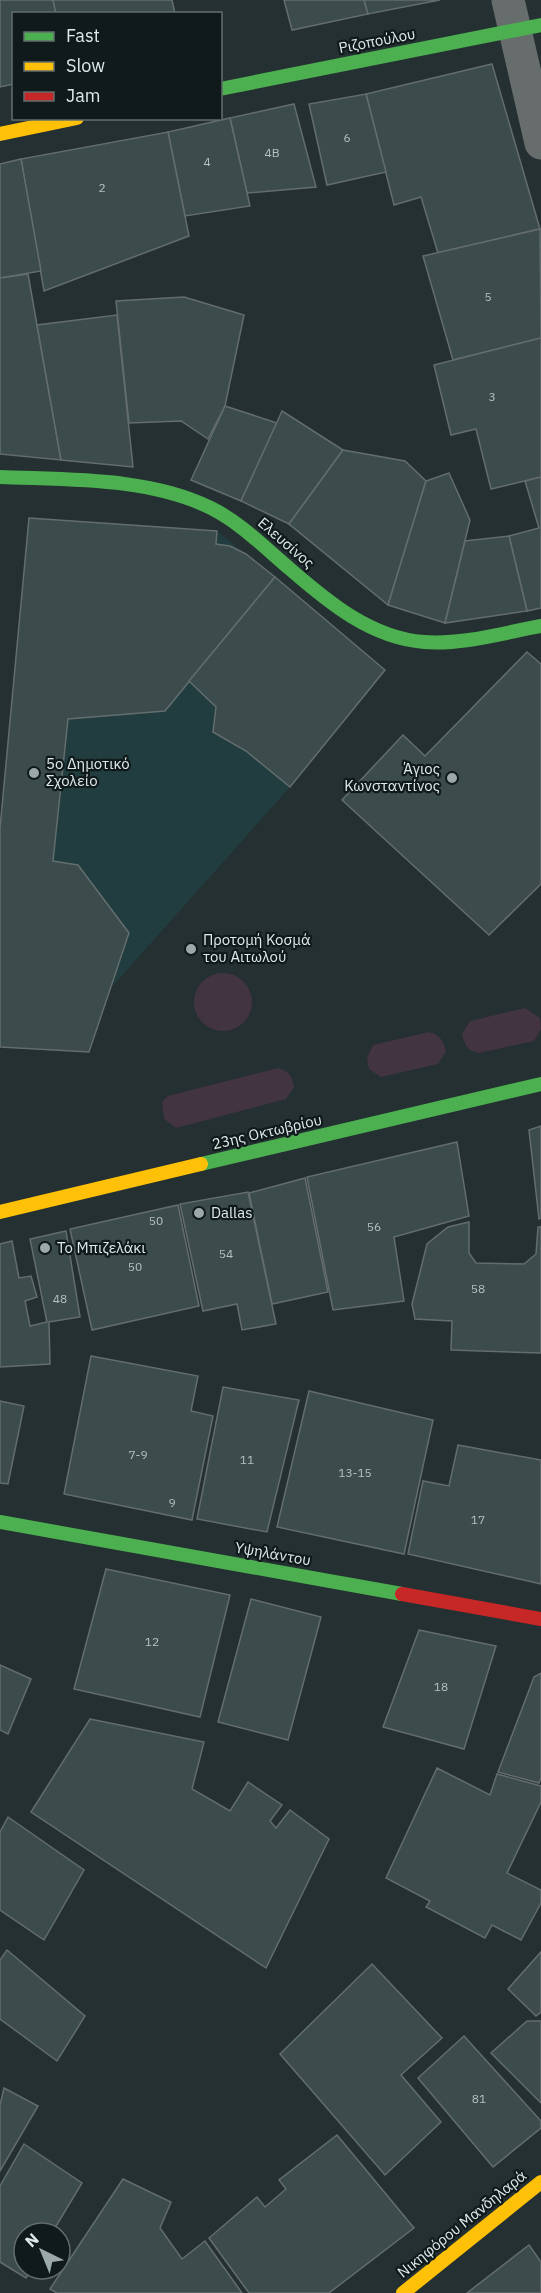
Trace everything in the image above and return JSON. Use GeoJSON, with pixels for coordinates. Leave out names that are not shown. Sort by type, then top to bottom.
{"type":"FeatureCollection","features":[{"type":"Feature","properties":{"kind":"street","name":"Ριζοπούλου"},"geometry":{"type":"LineString","coordinates":[[222,89],[521,18]]}},
{"type":"Feature","properties":{"kind":"street"},"geometry":{"type":"LineString","coordinates":[[521,18],[541,143]]}},
{"type":"Feature","properties":{"kind":"street"},"geometry":{"type":"LineString","coordinates":[[0,134],[67,120]]}},
{"type":"Feature","properties":{"kind":"street","name":"Ελευσίνος"},"geometry":{"type":"LineString","coordinates":[[0,477],[57,480],[160,492],[209,507],[249,531],[289,568],[362,624],[400,639],[444,643],[541,626]]}},
{"type":"Feature","properties":{"kind":"street","name":"23ης Οκτωβρίου"},"geometry":{"type":"LineString","coordinates":[[0,1212],[541,1084]]}},
{"type":"Feature","properties":{"kind":"street","name":"Υψηλάντου"},"geometry":{"type":"LineString","coordinates":[[0,1522],[541,1619]]}},
{"type":"Feature","properties":{"kind":"street","name":"Νικηφόρου Μανδηλαρά"},"geometry":{"type":"LineString","coordinates":[[403,2293],[541,2182]]}},
{"type":"Feature","properties":{"kind":"shaded area"},"geometry":{"type":"Polygon","coordinates":[[[29,518],[217,531],[385,670],[290,787],[110,989],[89,1052],[0,1047],[0,828],[29,518]]]}},
{"type":"Feature","properties":{"kind":"shaded area"},"geometry":{"type":"Polygon","coordinates":[[[217,973],[229,973],[244,981],[252,996],[252,1008],[244,1023],[229,1031],[217,1031],[202,1023],[194,1008],[194,996],[202,981],[217,973]]]}},
{"type":"Feature","properties":{"kind":"shaded area"},"geometry":{"type":"Polygon","coordinates":[[[525,1008],[540,1018],[541,1029],[534,1041],[478,1053],[467,1047],[462,1034],[470,1021],[525,1008]]]}},
{"type":"Feature","properties":{"kind":"shaded area"},"geometry":{"type":"Polygon","coordinates":[[[429,1032],[440,1038],[446,1051],[438,1064],[381,1077],[369,1069],[367,1058],[373,1045],[429,1032]]]}},
{"type":"Feature","properties":{"kind":"shaded area"},"geometry":{"type":"Polygon","coordinates":[[[278,1068],[287,1072],[293,1083],[294,1087],[286,1099],[176,1128],[164,1119],[162,1102],[168,1096],[278,1068]]]}},
{"type":"Feature","properties":{"kind":"building"},"geometry":{"type":"Polygon","coordinates":[[[0,0],[53,0],[56,12],[12,12],[12,84],[0,87],[0,0]]]}},
{"type":"Feature","properties":{"kind":"building"},"geometry":{"type":"Polygon","coordinates":[[[53,0],[172,0],[175,12],[56,12],[53,0]]]}},
{"type":"Feature","properties":{"kind":"building"},"geometry":{"type":"Polygon","coordinates":[[[284,0],[364,0],[368,14],[292,30],[284,0]]]}},
{"type":"Feature","properties":{"kind":"building"},"geometry":{"type":"Polygon","coordinates":[[[364,0],[440,0],[368,14],[364,0]]]}},
{"type":"Feature","properties":{"kind":"building"},"geometry":{"type":"Polygon","coordinates":[[[492,64],[540,229],[438,253],[421,197],[394,205],[366,94],[492,64]]]}},
{"type":"Feature","properties":{"kind":"building"},"geometry":{"type":"Polygon","coordinates":[[[366,94],[386,172],[327,185],[309,104],[366,94]]]}},
{"type":"Feature","properties":{"kind":"building"},"geometry":{"type":"Polygon","coordinates":[[[294,104],[316,187],[247,193],[230,118],[294,104]]]}},
{"type":"Feature","properties":{"kind":"building"},"geometry":{"type":"Polygon","coordinates":[[[230,118],[250,206],[185,216],[168,132],[230,118]]]}},
{"type":"Feature","properties":{"kind":"building"},"geometry":{"type":"Polygon","coordinates":[[[168,132],[189,236],[44,291],[21,159],[168,132]]]}},
{"type":"Feature","properties":{"kind":"building"},"geometry":{"type":"Polygon","coordinates":[[[21,159],[41,271],[0,278],[0,164],[21,159]]]}},
{"type":"Feature","properties":{"kind":"building"},"geometry":{"type":"Polygon","coordinates":[[[540,229],[541,338],[453,360],[423,256],[540,229]]]}},
{"type":"Feature","properties":{"kind":"building"},"geometry":{"type":"Polygon","coordinates":[[[28,274],[61,460],[0,454],[0,278],[28,274]]]}},
{"type":"Feature","properties":{"kind":"building"},"geometry":{"type":"Polygon","coordinates":[[[184,297],[244,315],[225,406],[208,439],[181,421],[129,423],[116,301],[184,297]]]}},
{"type":"Feature","properties":{"kind":"building"},"geometry":{"type":"Polygon","coordinates":[[[117,315],[133,467],[61,460],[37,325],[117,315]]]}},
{"type":"Feature","properties":{"kind":"building"},"geometry":{"type":"Polygon","coordinates":[[[541,338],[541,477],[491,489],[476,429],[451,435],[434,365],[541,338]]]}},
{"type":"Feature","properties":{"kind":"building"},"geometry":{"type":"Polygon","coordinates":[[[225,406],[277,423],[241,501],[191,480],[225,406]]]}},
{"type":"Feature","properties":{"kind":"building"},"geometry":{"type":"Polygon","coordinates":[[[282,411],[343,450],[289,524],[241,501],[282,411]]]}},
{"type":"Feature","properties":{"kind":"building"},"geometry":{"type":"Polygon","coordinates":[[[343,450],[405,461],[426,481],[388,605],[289,524],[343,450]]]}},
{"type":"Feature","properties":{"kind":"building"},"geometry":{"type":"Polygon","coordinates":[[[449,473],[470,520],[445,623],[388,605],[426,481],[449,473]]]}},
{"type":"Feature","properties":{"kind":"building"},"geometry":{"type":"Polygon","coordinates":[[[541,477],[541,608],[527,611],[509,536],[539,528],[525,481],[541,477]]]}},
{"type":"Feature","properties":{"kind":"building","name":"5ο Δημοτικό Σχολείο"},"geometry":{"type":"Polygon","coordinates":[[[29,518],[217,531],[216,544],[230,546],[246,554],[275,577],[165,711],[68,719],[53,861],[78,865],[129,933],[89,1052],[0,1047],[0,828],[29,518]]]}},
{"type":"Feature","properties":{"kind":"building"},"geometry":{"type":"Polygon","coordinates":[[[509,536],[527,611],[445,623],[465,541],[509,536]]]}},
{"type":"Feature","properties":{"kind":"building"},"geometry":{"type":"Polygon","coordinates":[[[275,577],[385,670],[290,787],[246,751],[213,732],[216,707],[189,681],[275,577]]]}},
{"type":"Feature","properties":{"kind":"building","name":"Άγιος Κωνσταντίνος"},"geometry":{"type":"Polygon","coordinates":[[[527,652],[541,664],[541,884],[489,935],[342,800],[403,735],[425,756],[527,652]]]}},
{"type":"Feature","properties":{"kind":"building"},"geometry":{"type":"Polygon","coordinates":[[[541,1126],[541,1218],[539,1219],[529,1130],[541,1126]]]}},
{"type":"Feature","properties":{"kind":"building"},"geometry":{"type":"Polygon","coordinates":[[[457,1142],[469,1216],[394,1237],[404,1301],[333,1310],[307,1177],[457,1142]]]}},
{"type":"Feature","properties":{"kind":"building"},"geometry":{"type":"Polygon","coordinates":[[[305,1178],[328,1292],[272,1304],[249,1193],[305,1178]]]}},
{"type":"Feature","properties":{"kind":"building"},"geometry":{"type":"Polygon","coordinates":[[[248,1192],[276,1324],[242,1330],[237,1304],[203,1311],[180,1204],[248,1192]]]}},
{"type":"Feature","properties":{"kind":"building"},"geometry":{"type":"Polygon","coordinates":[[[178,1205],[199,1306],[92,1330],[70,1229],[178,1205]]]}},
{"type":"Feature","properties":{"kind":"building"},"geometry":{"type":"Polygon","coordinates":[[[469,1222],[469,1253],[476,1263],[524,1264],[536,1254],[538,1227],[541,1227],[541,1353],[451,1350],[452,1321],[415,1319],[412,1304],[427,1244],[448,1227],[469,1222]]]}},
{"type":"Feature","properties":{"kind":"building"},"geometry":{"type":"Polygon","coordinates":[[[66,1231],[80,1317],[49,1322],[50,1364],[0,1367],[0,1244],[12,1241],[19,1278],[31,1276],[37,1297],[25,1301],[30,1326],[47,1322],[30,1239],[66,1231]]]}},
{"type":"Feature","properties":{"kind":"building"},"geometry":{"type":"Polygon","coordinates":[[[91,1356],[198,1376],[191,1411],[213,1416],[192,1520],[64,1494],[91,1356]]]}},
{"type":"Feature","properties":{"kind":"building"},"geometry":{"type":"Polygon","coordinates":[[[223,1387],[299,1400],[267,1532],[197,1519],[223,1387]]]}},
{"type":"Feature","properties":{"kind":"building"},"geometry":{"type":"Polygon","coordinates":[[[309,1391],[433,1420],[404,1554],[277,1527],[309,1391]]]}},
{"type":"Feature","properties":{"kind":"building"},"geometry":{"type":"Polygon","coordinates":[[[0,1401],[24,1406],[8,1484],[0,1483],[0,1401]]]}},
{"type":"Feature","properties":{"kind":"building"},"geometry":{"type":"Polygon","coordinates":[[[458,1445],[541,1460],[541,1584],[408,1554],[423,1481],[449,1486],[458,1445]]]}},
{"type":"Feature","properties":{"kind":"building"},"geometry":{"type":"Polygon","coordinates":[[[106,1569],[230,1595],[200,1717],[74,1689],[106,1569]]]}},
{"type":"Feature","properties":{"kind":"building"},"geometry":{"type":"Polygon","coordinates":[[[251,1599],[321,1617],[288,1740],[218,1722],[251,1599]]]}},
{"type":"Feature","properties":{"kind":"building"},"geometry":{"type":"Polygon","coordinates":[[[419,1630],[496,1646],[464,1749],[383,1727],[419,1630]]]}},
{"type":"Feature","properties":{"kind":"building"},"geometry":{"type":"Polygon","coordinates":[[[0,1665],[31,1679],[8,1734],[0,1730],[0,1665]]]}},
{"type":"Feature","properties":{"kind":"building"},"geometry":{"type":"Polygon","coordinates":[[[541,1673],[541,1778],[539,1783],[498,1772],[534,1677],[541,1673]]]}},
{"type":"Feature","properties":{"kind":"building"},"geometry":{"type":"Polygon","coordinates":[[[90,1719],[204,1742],[192,1789],[230,1811],[248,1782],[282,1805],[270,1821],[276,1828],[290,1810],[329,1839],[266,1968],[31,1812],[90,1719]]]}},
{"type":"Feature","properties":{"kind":"building"},"geometry":{"type":"Polygon","coordinates":[[[437,1768],[490,1795],[497,1774],[541,1786],[541,1802],[507,1873],[541,1890],[541,1903],[521,1940],[492,1925],[485,1938],[426,1907],[430,1901],[386,1878],[437,1768]]]}},
{"type":"Feature","properties":{"kind":"building"},"geometry":{"type":"Polygon","coordinates":[[[8,1817],[84,1870],[44,1940],[0,1910],[0,1832],[8,1817]]]}},
{"type":"Feature","properties":{"kind":"building"},"geometry":{"type":"Polygon","coordinates":[[[7,1950],[85,2016],[57,2061],[0,2019],[0,1960],[7,1950]]]}},
{"type":"Feature","properties":{"kind":"building"},"geometry":{"type":"Polygon","coordinates":[[[541,1952],[541,2012],[536,2016],[508,1989],[541,1952]]]}},
{"type":"Feature","properties":{"kind":"building"},"geometry":{"type":"Polygon","coordinates":[[[372,1964],[442,2038],[401,2075],[441,2122],[385,2175],[280,2054],[372,1964]]]}},
{"type":"Feature","properties":{"kind":"building"},"geometry":{"type":"Polygon","coordinates":[[[527,2021],[541,2021],[541,2103],[491,2053],[527,2021]]]}},
{"type":"Feature","properties":{"kind":"building"},"geometry":{"type":"Polygon","coordinates":[[[464,2036],[541,2121],[541,2128],[493,2167],[418,2078],[464,2036]]]}},
{"type":"Feature","properties":{"kind":"building"},"geometry":{"type":"Polygon","coordinates":[[[4,2088],[38,2106],[0,2171],[0,2105],[4,2088]]]}},
{"type":"Feature","properties":{"kind":"building"},"geometry":{"type":"Polygon","coordinates":[[[337,2135],[414,2228],[329,2293],[249,2293],[209,2238],[257,2197],[265,2207],[286,2189],[279,2180],[337,2135]]]}},
{"type":"Feature","properties":{"kind":"building"},"geometry":{"type":"Polygon","coordinates":[[[24,2144],[82,2183],[59,2221],[12,2221],[12,2269],[0,2262],[0,2186],[24,2144]]]}},
{"type":"Feature","properties":{"kind":"building"},"geometry":{"type":"Polygon","coordinates":[[[123,2179],[171,2202],[160,2228],[182,2259],[205,2241],[242,2293],[57,2293],[50,2289],[55,2281],[72,2281],[72,2256],[123,2179]]]}},
{"type":"Feature","properties":{"kind":"building"},"geometry":{"type":"Polygon","coordinates":[[[529,2245],[541,2262],[541,2293],[467,2293],[529,2245]]]}},
{"type":"Feature","properties":{"kind":"traffic: fast"},"geometry":{"type":"LineString","coordinates":[[222,89],[541,25]]}},
{"type":"Feature","properties":{"kind":"traffic: fast"},"geometry":{"type":"LineString","coordinates":[[0,477],[134,485],[187,498],[222,514],[252,536],[335,606],[386,634],[424,642],[453,642],[541,626]]}},
{"type":"Feature","properties":{"kind":"traffic: fast"},"geometry":{"type":"LineString","coordinates":[[201,1164],[541,1084]]}},
{"type":"Feature","properties":{"kind":"traffic: fast"},"geometry":{"type":"LineString","coordinates":[[0,1522],[402,1594]]}},
{"type":"Feature","properties":{"kind":"traffic: slow"},"geometry":{"type":"LineString","coordinates":[[0,134],[67,120]]}},
{"type":"Feature","properties":{"kind":"traffic: slow"},"geometry":{"type":"LineString","coordinates":[[0,1212],[201,1164]]}},
{"type":"Feature","properties":{"kind":"traffic: slow"},"geometry":{"type":"LineString","coordinates":[[403,2293],[541,2182]]}},
{"type":"Feature","properties":{"kind":"traffic: jam"},"geometry":{"type":"LineString","coordinates":[[402,1594],[541,1619]]}},
{"type":"Feature","properties":{"kind":"place","name":"5ο Δημοτικό Σχολείο"},"geometry":{"type":"Point","coordinates":[34,773]}},
{"type":"Feature","properties":{"kind":"place","name":"Άγιος Κωνσταντίνος"},"geometry":{"type":"Point","coordinates":[452,778]}},
{"type":"Feature","properties":{"kind":"place","name":"Προτομή Κοσμά του Αιτωλού"},"geometry":{"type":"Point","coordinates":[191,949]}},
{"type":"Feature","properties":{"kind":"place","name":"Dallas"},"geometry":{"type":"Point","coordinates":[199,1213]}},
{"type":"Feature","properties":{"kind":"place","name":"Το Μπιζελάκι"},"geometry":{"type":"Point","coordinates":[45,1248]}}]}
